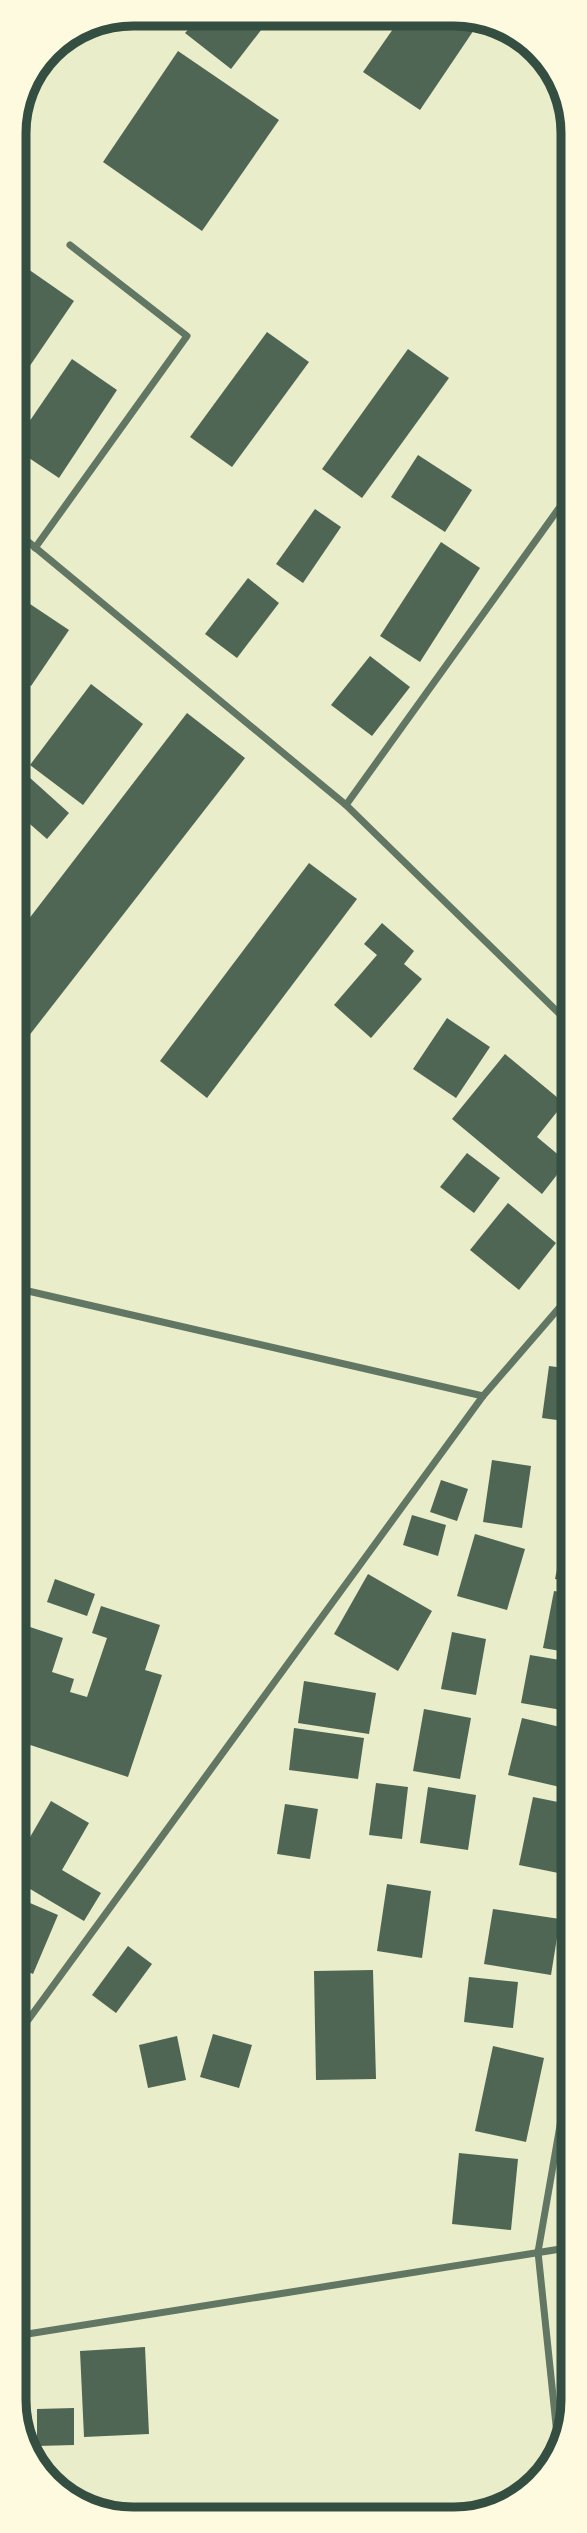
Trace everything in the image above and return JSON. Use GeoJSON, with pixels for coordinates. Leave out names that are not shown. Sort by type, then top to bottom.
{"type":"FeatureCollection","features":[{"type":"Feature","properties":{"kind":"street"},"geometry":{"type":"LineString","coordinates":[[35,548],[187,335],[70,245]]}},
{"type":"Feature","properties":{"kind":"street"},"geometry":{"type":"LineString","coordinates":[[346,805],[561,505]]}},
{"type":"Feature","properties":{"kind":"street"},"geometry":{"type":"LineString","coordinates":[[26,540],[346,805],[561,1016]]}},
{"type":"Feature","properties":{"kind":"street"},"geometry":{"type":"LineString","coordinates":[[26,1290],[483,1396]]}},
{"type":"Feature","properties":{"kind":"street"},"geometry":{"type":"LineString","coordinates":[[26,2023],[483,1396],[561,1306]]}},
{"type":"Feature","properties":{"kind":"street"},"geometry":{"type":"LineString","coordinates":[[556,2429],[538,2252],[561,2120]]}},
{"type":"Feature","properties":{"kind":"street"},"geometry":{"type":"LineString","coordinates":[[26,2334],[561,2249]]}},
{"type":"Feature","properties":{"kind":"building"},"geometry":{"type":"Polygon","coordinates":[[[191,26],[264,26],[231,69],[185,33],[191,26]]]}},
{"type":"Feature","properties":{"kind":"building"},"geometry":{"type":"Polygon","coordinates":[[[395,26],[475,28],[420,110],[363,72],[395,26]]]}},
{"type":"Feature","properties":{"kind":"building"},"geometry":{"type":"Polygon","coordinates":[[[178,51],[279,120],[202,231],[103,162],[178,51]]]}},
{"type":"Feature","properties":{"kind":"building"},"geometry":{"type":"Polygon","coordinates":[[[28,269],[74,301],[26,372],[28,269]]]}},
{"type":"Feature","properties":{"kind":"building"},"geometry":{"type":"Polygon","coordinates":[[[267,332],[309,362],[232,467],[190,437],[267,332]]]}},
{"type":"Feature","properties":{"kind":"building"},"geometry":{"type":"Polygon","coordinates":[[[408,349],[449,378],[362,498],[322,469],[408,349]]]}},
{"type":"Feature","properties":{"kind":"building"},"geometry":{"type":"Polygon","coordinates":[[[72,359],[117,390],[59,478],[26,456],[26,426],[72,359]]]}},
{"type":"Feature","properties":{"kind":"building"},"geometry":{"type":"Polygon","coordinates":[[[418,455],[472,490],[445,532],[391,497],[418,455]]]}},
{"type":"Feature","properties":{"kind":"building"},"geometry":{"type":"Polygon","coordinates":[[[315,509],[341,527],[303,583],[276,564],[315,509]]]}},
{"type":"Feature","properties":{"kind":"building"},"geometry":{"type":"Polygon","coordinates":[[[441,542],[480,568],[420,662],[380,636],[441,542]]]}},
{"type":"Feature","properties":{"kind":"building"},"geometry":{"type":"Polygon","coordinates":[[[248,578],[279,603],[237,658],[205,634],[248,578]]]}},
{"type":"Feature","properties":{"kind":"building"},"geometry":{"type":"Polygon","coordinates":[[[26,601],[69,630],[31,686],[26,683],[26,601]]]}},
{"type":"Feature","properties":{"kind":"building"},"geometry":{"type":"Polygon","coordinates":[[[370,656],[410,687],[372,736],[331,705],[370,656]]]}},
{"type":"Feature","properties":{"kind":"building"},"geometry":{"type":"Polygon","coordinates":[[[91,684],[143,724],[83,805],[30,765],[91,684]]]}},
{"type":"Feature","properties":{"kind":"building"},"geometry":{"type":"Polygon","coordinates":[[[187,713],[245,758],[26,1040],[26,923],[187,713]]]}},
{"type":"Feature","properties":{"kind":"building"},"geometry":{"type":"Polygon","coordinates":[[[26,774],[69,813],[47,839],[26,821],[26,774]]]}},
{"type":"Feature","properties":{"kind":"building"},"geometry":{"type":"Polygon","coordinates":[[[309,863],[357,899],[207,1098],[160,1061],[309,863]]]}},
{"type":"Feature","properties":{"kind":"building"},"geometry":{"type":"Polygon","coordinates":[[[382,923],[414,951],[404,964],[422,979],[371,1038],[334,1005],[377,955],[364,944],[382,923]]]}},
{"type":"Feature","properties":{"kind":"building"},"geometry":{"type":"Polygon","coordinates":[[[447,1018],[490,1047],[456,1098],[413,1069],[447,1018]]]}},
{"type":"Feature","properties":{"kind":"building"},"geometry":{"type":"Polygon","coordinates":[[[505,1054],[561,1101],[561,1107],[537,1137],[561,1157],[561,1170],[542,1194],[452,1119],[505,1054]]]}},
{"type":"Feature","properties":{"kind":"building"},"geometry":{"type":"Polygon","coordinates":[[[467,1153],[500,1178],[474,1213],[440,1187],[467,1153]]]}},
{"type":"Feature","properties":{"kind":"building"},"geometry":{"type":"Polygon","coordinates":[[[508,1203],[556,1243],[519,1290],[470,1250],[508,1203]]]}},
{"type":"Feature","properties":{"kind":"building"},"geometry":{"type":"Polygon","coordinates":[[[549,1366],[561,1368],[561,1421],[542,1418],[549,1366]]]}},
{"type":"Feature","properties":{"kind":"building"},"geometry":{"type":"Polygon","coordinates":[[[492,1460],[531,1466],[522,1528],[483,1522],[492,1460]]]}},
{"type":"Feature","properties":{"kind":"building"},"geometry":{"type":"Polygon","coordinates":[[[441,1480],[468,1489],[457,1521],[430,1512],[441,1480]]]}},
{"type":"Feature","properties":{"kind":"building"},"geometry":{"type":"Polygon","coordinates":[[[412,1515],[446,1525],[438,1556],[403,1545],[412,1515]]]}},
{"type":"Feature","properties":{"kind":"building"},"geometry":{"type":"Polygon","coordinates":[[[475,1534],[525,1549],[507,1610],[457,1596],[475,1534]]]}},
{"type":"Feature","properties":{"kind":"building"},"geometry":{"type":"Polygon","coordinates":[[[561,1550],[561,1580],[555,1579],[561,1550]]]}},
{"type":"Feature","properties":{"kind":"building"},"geometry":{"type":"Polygon","coordinates":[[[368,1574],[432,1611],[398,1671],[334,1634],[368,1574]]]}},
{"type":"Feature","properties":{"kind":"building"},"geometry":{"type":"Polygon","coordinates":[[[55,1579],[95,1594],[87,1616],[47,1602],[55,1579]]]}},
{"type":"Feature","properties":{"kind":"building"},"geometry":{"type":"Polygon","coordinates":[[[554,1591],[561,1592],[561,1651],[543,1648],[554,1591]]]}},
{"type":"Feature","properties":{"kind":"building"},"geometry":{"type":"Polygon","coordinates":[[[101,1606],[160,1625],[145,1670],[162,1675],[128,1777],[26,1744],[26,1626],[63,1638],[52,1672],[74,1679],[70,1692],[87,1697],[107,1638],[92,1633],[101,1606]]]}},
{"type":"Feature","properties":{"kind":"building"},"geometry":{"type":"Polygon","coordinates":[[[452,1632],[486,1639],[476,1695],[441,1689],[452,1632]]]}},
{"type":"Feature","properties":{"kind":"building"},"geometry":{"type":"Polygon","coordinates":[[[530,1655],[561,1660],[561,1710],[521,1703],[530,1655]]]}},
{"type":"Feature","properties":{"kind":"building"},"geometry":{"type":"Polygon","coordinates":[[[304,1681],[376,1693],[369,1734],[298,1723],[304,1681]]]}},
{"type":"Feature","properties":{"kind":"building"},"geometry":{"type":"Polygon","coordinates":[[[424,1709],[471,1718],[460,1779],[413,1771],[424,1709]]]}},
{"type":"Feature","properties":{"kind":"building"},"geometry":{"type":"Polygon","coordinates":[[[522,1718],[561,1727],[561,1787],[508,1775],[522,1718]]]}},
{"type":"Feature","properties":{"kind":"building"},"geometry":{"type":"Polygon","coordinates":[[[294,1728],[364,1738],[358,1779],[289,1770],[294,1728]]]}},
{"type":"Feature","properties":{"kind":"building"},"geometry":{"type":"Polygon","coordinates":[[[376,1783],[408,1787],[402,1839],[369,1835],[376,1783]]]}},
{"type":"Feature","properties":{"kind":"building"},"geometry":{"type":"Polygon","coordinates":[[[428,1787],[476,1795],[468,1850],[420,1843],[428,1787]]]}},
{"type":"Feature","properties":{"kind":"building"},"geometry":{"type":"Polygon","coordinates":[[[533,1797],[561,1803],[561,1874],[519,1865],[533,1797]]]}},
{"type":"Feature","properties":{"kind":"building"},"geometry":{"type":"Polygon","coordinates":[[[51,1801],[89,1823],[62,1870],[101,1893],[84,1921],[26,1887],[26,1844],[51,1801]]]}},
{"type":"Feature","properties":{"kind":"building"},"geometry":{"type":"Polygon","coordinates":[[[285,1804],[318,1809],[310,1859],[277,1854],[285,1804]]]}},
{"type":"Feature","properties":{"kind":"building"},"geometry":{"type":"Polygon","coordinates":[[[387,1884],[431,1891],[422,1958],[377,1951],[387,1884]]]}},
{"type":"Feature","properties":{"kind":"building"},"geometry":{"type":"Polygon","coordinates":[[[26,1901],[58,1915],[33,1974],[26,1971],[26,1901]]]}},
{"type":"Feature","properties":{"kind":"building"},"geometry":{"type":"Polygon","coordinates":[[[493,1909],[560,1919],[551,1975],[484,1964],[493,1909]]]}},
{"type":"Feature","properties":{"kind":"building"},"geometry":{"type":"Polygon","coordinates":[[[128,1946],[152,1964],[116,2013],[92,1995],[128,1946]]]}},
{"type":"Feature","properties":{"kind":"building"},"geometry":{"type":"Polygon","coordinates":[[[373,1970],[376,2079],[316,2080],[314,1971],[373,1970]]]}},
{"type":"Feature","properties":{"kind":"building"},"geometry":{"type":"Polygon","coordinates":[[[469,1977],[518,1982],[513,2028],[464,2022],[469,1977]]]}},
{"type":"Feature","properties":{"kind":"building"},"geometry":{"type":"Polygon","coordinates":[[[213,2034],[252,2045],[239,2088],[200,2077],[213,2034]]]}},
{"type":"Feature","properties":{"kind":"building"},"geometry":{"type":"Polygon","coordinates":[[[177,2036],[186,2080],[148,2088],[139,2045],[177,2036]]]}},
{"type":"Feature","properties":{"kind":"building"},"geometry":{"type":"Polygon","coordinates":[[[493,2046],[544,2058],[526,2142],[475,2131],[493,2046]]]}},
{"type":"Feature","properties":{"kind":"building"},"geometry":{"type":"Polygon","coordinates":[[[459,2153],[518,2159],[511,2230],[452,2224],[459,2153]]]}},
{"type":"Feature","properties":{"kind":"building"},"geometry":{"type":"Polygon","coordinates":[[[145,2347],[149,2434],[84,2437],[80,2351],[145,2347]]]}},
{"type":"Feature","properties":{"kind":"building"},"geometry":{"type":"Polygon","coordinates":[[[74,2408],[74,2445],[37,2446],[37,2409],[74,2408]]]}}]}
